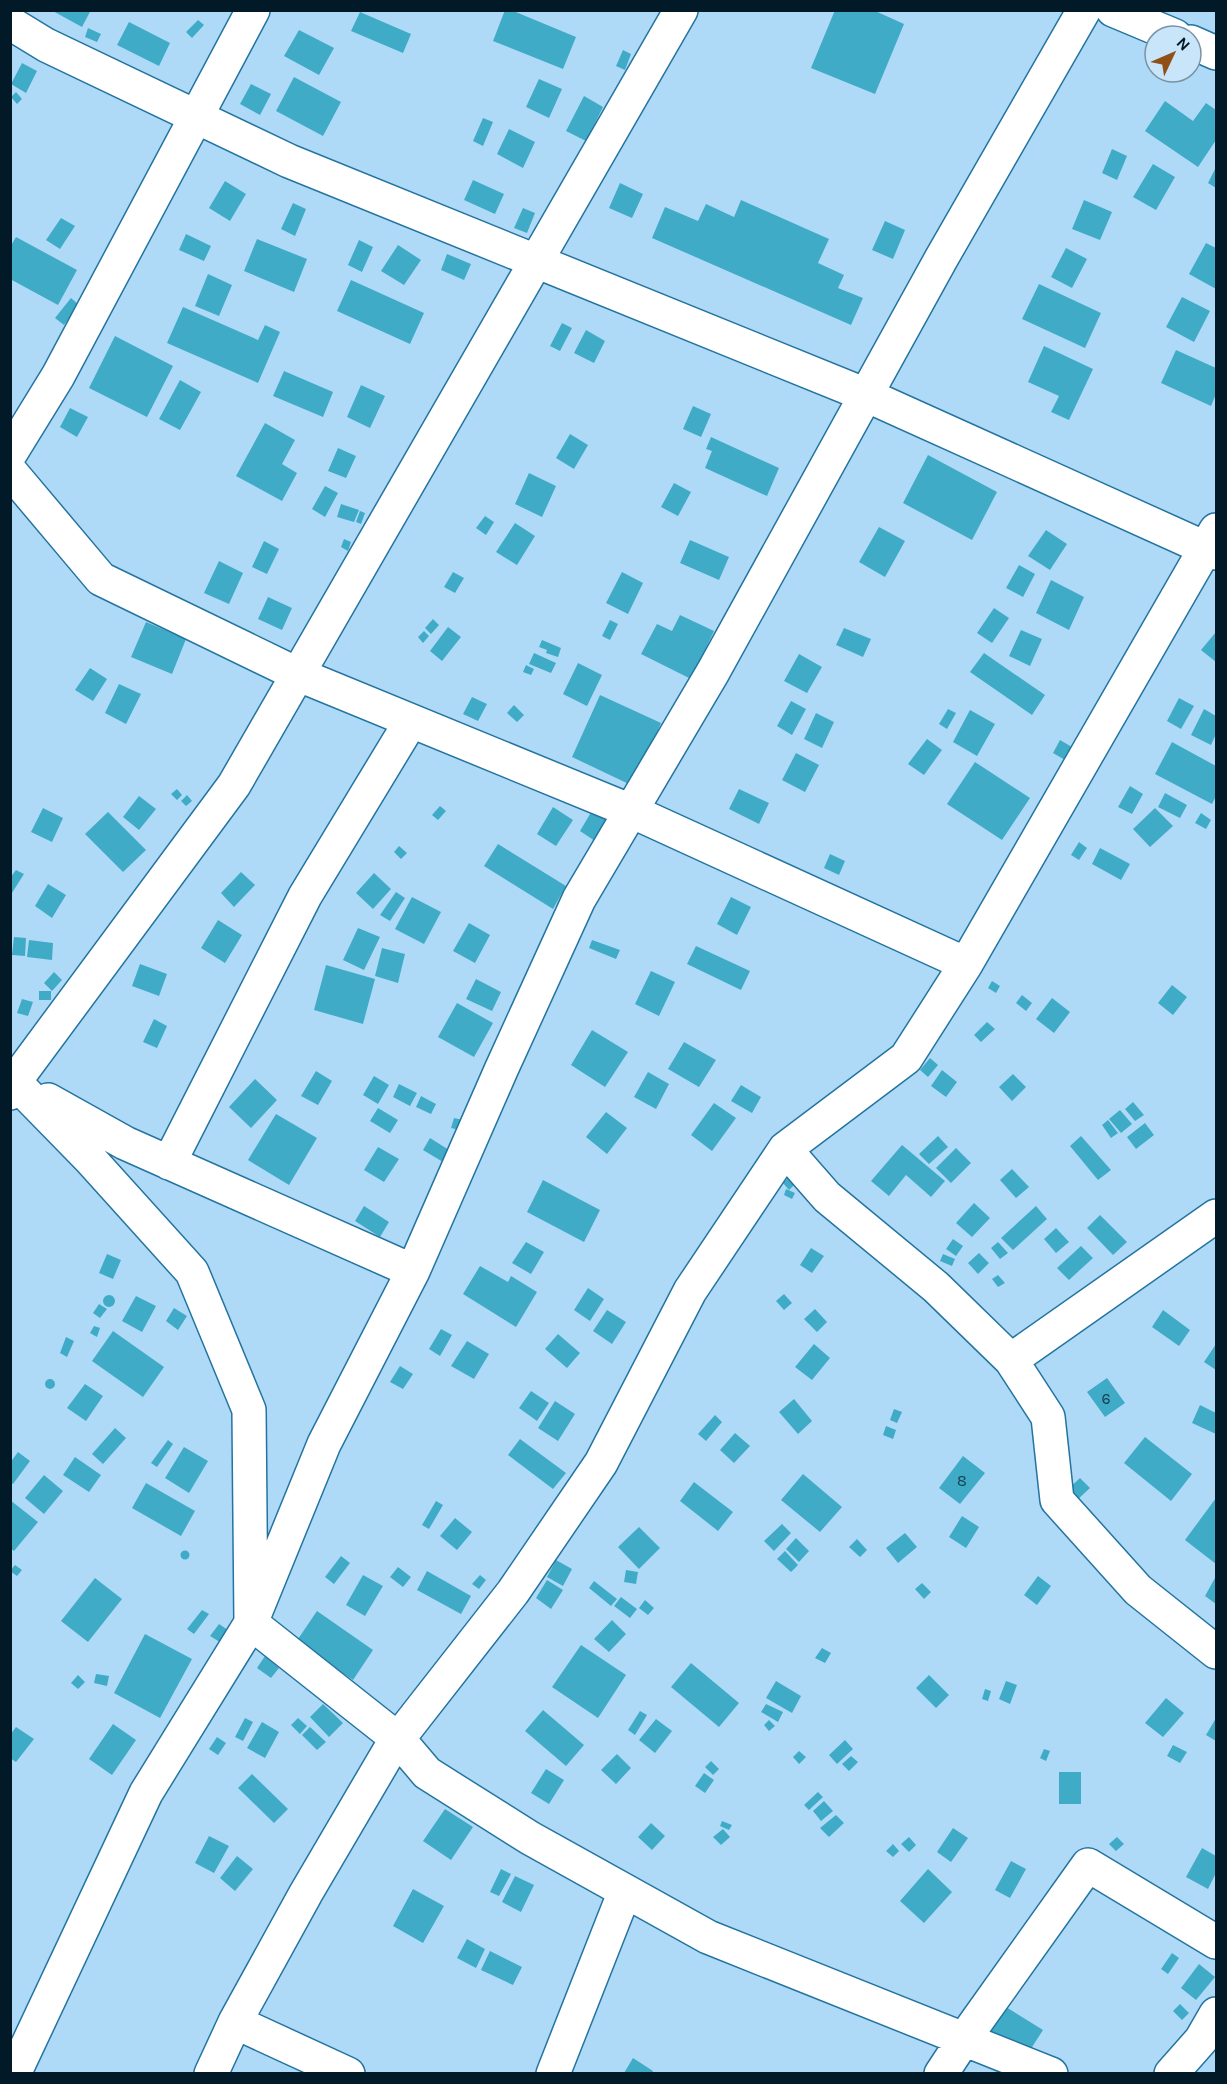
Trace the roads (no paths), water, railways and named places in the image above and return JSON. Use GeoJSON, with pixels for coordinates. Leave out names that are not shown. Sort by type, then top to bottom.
{"type":"FeatureCollection","features":[{"type":"Feature","properties":{"kind":"street"},"geometry":{"type":"LineString","coordinates":[[10,454],[58,376],[253,10]]}},
{"type":"Feature","properties":{"kind":"street"},"geometry":{"type":"LineString","coordinates":[[12,1084],[234,785],[681,10]]}},
{"type":"Feature","properties":{"kind":"street"},"geometry":{"type":"LineString","coordinates":[[14,2073],[146,1793],[251,1623],[324,1444],[413,1271],[579,899],[713,672],[941,259],[1084,10]]}},
{"type":"Feature","properties":{"kind":"street"},"geometry":{"type":"LineString","coordinates":[[1113,10],[1146,24]]}},
{"type":"Feature","properties":{"kind":"street"},"geometry":{"type":"LineString","coordinates":[[10,23],[46,45],[289,161],[866,395],[1054,481],[1213,543],[966,964],[906,1058],[785,1149],[690,1291],[600,1464],[513,1592],[391,1748],[306,1893],[235,2022],[211,2073]]}},
{"type":"Feature","properties":{"kind":"street"},"geometry":{"type":"LineString","coordinates":[[10,471],[101,579],[297,674],[631,812],[966,964]]}},
{"type":"Feature","properties":{"kind":"street"},"geometry":{"type":"LineString","coordinates":[[169,1163],[305,896],[411,721]]}},
{"type":"Feature","properties":{"kind":"street"},"geometry":{"type":"LineString","coordinates":[[12,1084],[125,1143],[413,1271]]}},
{"type":"Feature","properties":{"kind":"street"},"geometry":{"type":"LineString","coordinates":[[12,1084],[90,1159],[192,1272],[249,1410],[251,1623]]}},
{"type":"Feature","properties":{"kind":"street"},"geometry":{"type":"LineString","coordinates":[[785,1149],[827,1197],[936,1287],[1011,1360],[1048,1418],[1057,1500],[1138,1590],[1216,1652]]}},
{"type":"Feature","properties":{"kind":"street"},"geometry":{"type":"LineString","coordinates":[[1011,1360],[1216,1216]]}},
{"type":"Feature","properties":{"kind":"street"},"geometry":{"type":"LineString","coordinates":[[251,1623],[399,1740],[427,1773],[530,1838],[708,1937],[1051,2073]]}},
{"type":"Feature","properties":{"kind":"street"},"geometry":{"type":"LineString","coordinates":[[941,2073],[1088,1865],[1216,1942]]}},
{"type":"Feature","properties":{"kind":"street"},"geometry":{"type":"LineString","coordinates":[[553,2073],[625,1891]]}},
{"type":"Feature","properties":{"kind":"street"},"geometry":{"type":"LineString","coordinates":[[1171,2073],[1201,2040],[1216,2014]]}},
{"type":"Feature","properties":{"kind":"street"},"geometry":{"type":"LineString","coordinates":[[235,2022],[348,2073]]}}]}
